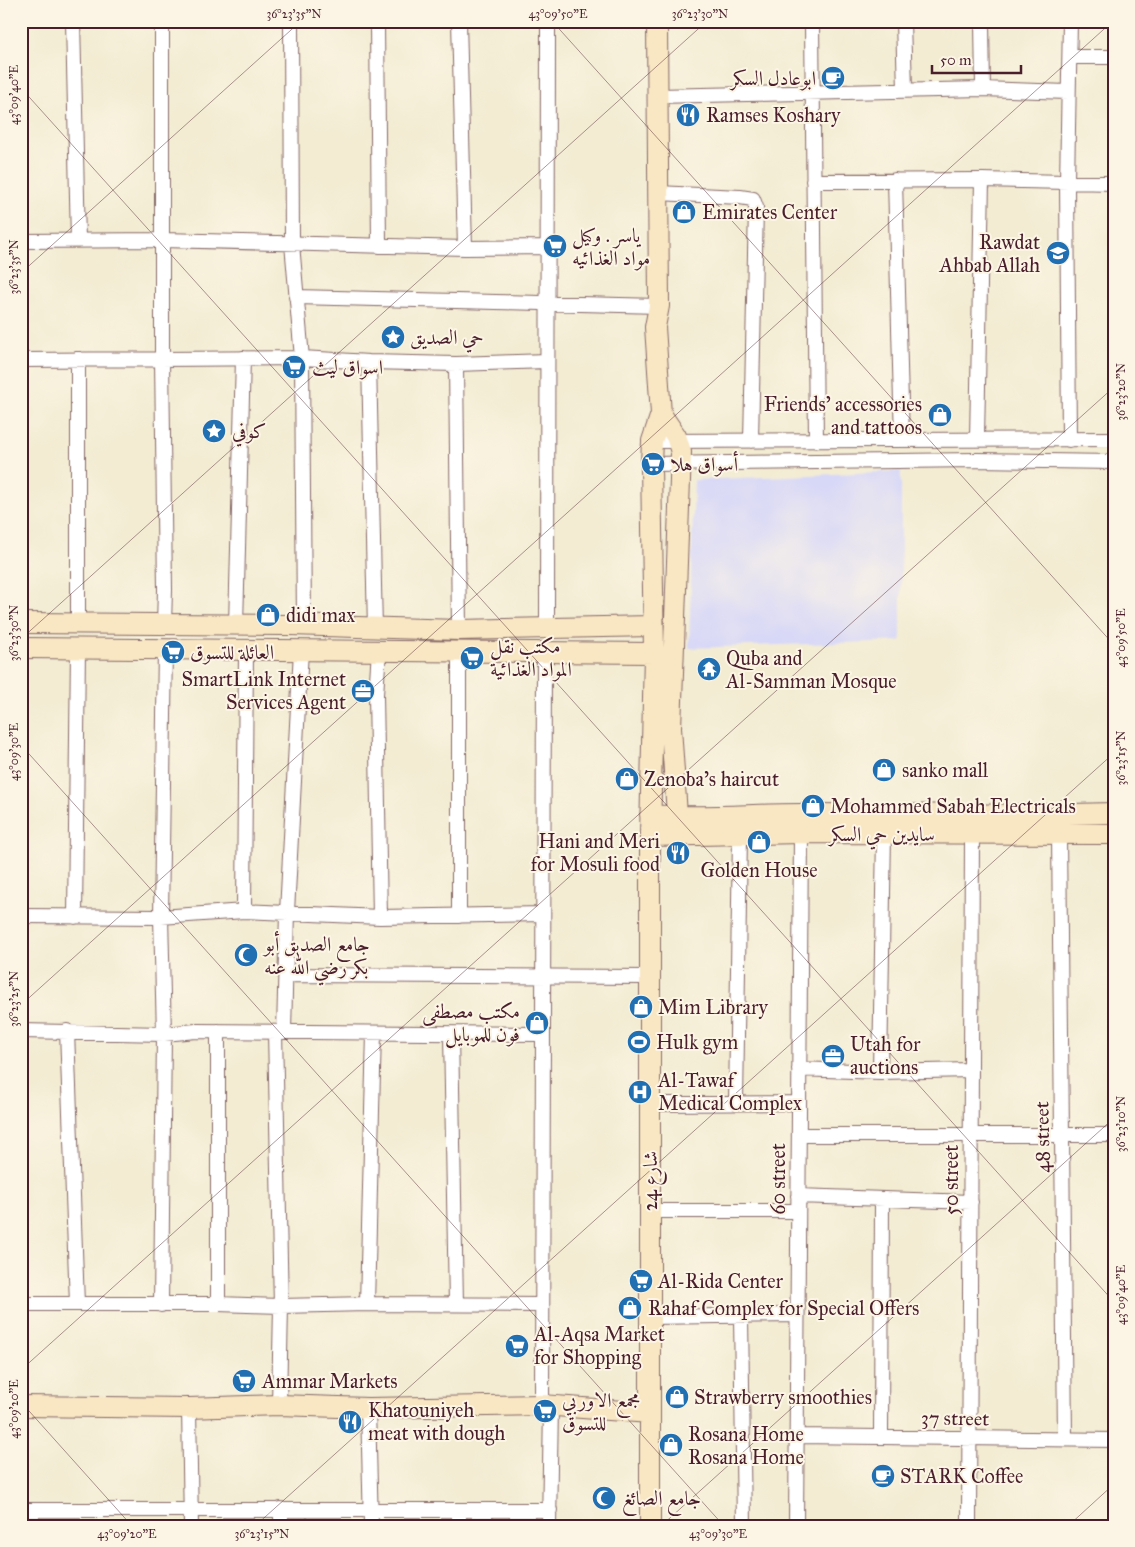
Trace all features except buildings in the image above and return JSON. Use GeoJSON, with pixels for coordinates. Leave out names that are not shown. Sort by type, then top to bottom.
{"type":"FeatureCollection","features":[{"type":"Feature","properties":{"kind":"street"},"geometry":{"type":"LineString","coordinates":[[73,21],[78,241]]}},
{"type":"Feature","properties":{"kind":"street"},"geometry":{"type":"LineString","coordinates":[[162,21],[164,624]]}},
{"type":"Feature","properties":{"kind":"street"},"geometry":{"type":"LineString","coordinates":[[291,21],[292,244],[302,358],[304,626]]}},
{"type":"Feature","properties":{"kind":"street"},"geometry":{"type":"LineString","coordinates":[[377,21],[379,246]]}},
{"type":"Feature","properties":{"kind":"street"},"geometry":{"type":"LineString","coordinates":[[459,21],[465,248]]}},
{"type":"Feature","properties":{"kind":"street"},"geometry":{"type":"LineString","coordinates":[[547,628],[548,21]]}},
{"type":"Feature","properties":{"kind":"street"},"geometry":{"type":"LineString","coordinates":[[657,21],[659,306],[655,327],[661,414],[679,442],[681,463],[671,728],[678,826]]}},
{"type":"Feature","properties":{"kind":"street"},"geometry":{"type":"LineString","coordinates":[[812,21],[816,441]]}},
{"type":"Feature","properties":{"kind":"street"},"geometry":{"type":"LineString","coordinates":[[903,21],[905,90]]}},
{"type":"Feature","properties":{"kind":"street"},"geometry":{"type":"LineString","coordinates":[[982,21],[983,89]]}},
{"type":"Feature","properties":{"kind":"street"},"geometry":{"type":"LineString","coordinates":[[1069,440],[1067,182],[1070,21]]}},
{"type":"Feature","properties":{"kind":"street"},"geometry":{"type":"LineString","coordinates":[[1070,57],[1114,57]]}},
{"type":"Feature","properties":{"kind":"street"},"geometry":{"type":"LineString","coordinates":[[657,96],[983,89],[1068,92]]}},
{"type":"Feature","properties":{"kind":"street"},"geometry":{"type":"LineString","coordinates":[[895,180],[902,440]]}},
{"type":"Feature","properties":{"kind":"street"},"geometry":{"type":"LineString","coordinates":[[814,181],[982,180],[1114,183]]}},
{"type":"Feature","properties":{"kind":"street"},"geometry":{"type":"LineString","coordinates":[[977,439],[982,180]]}},
{"type":"Feature","properties":{"kind":"street"},"geometry":{"type":"LineString","coordinates":[[658,193],[740,197],[752,199],[756,207],[751,442]]}},
{"type":"Feature","properties":{"kind":"street"},"geometry":{"type":"LineString","coordinates":[[21,241],[163,240],[465,248],[548,247]]}},
{"type":"Feature","properties":{"kind":"street"},"geometry":{"type":"LineString","coordinates":[[296,297],[659,306]]}},
{"type":"Feature","properties":{"kind":"street"},"geometry":{"type":"LineString","coordinates":[[236,625],[242,358]]}},
{"type":"Feature","properties":{"kind":"street"},"geometry":{"type":"LineString","coordinates":[[21,360],[302,358],[456,364],[548,361]]}},
{"type":"Feature","properties":{"kind":"street"},"geometry":{"type":"LineString","coordinates":[[78,359],[78,624]]}},
{"type":"Feature","properties":{"kind":"street"},"geometry":{"type":"LineString","coordinates":[[369,362],[375,629]]}},
{"type":"Feature","properties":{"kind":"street"},"geometry":{"type":"LineString","coordinates":[[456,364],[459,630]]}},
{"type":"Feature","properties":{"kind":"street","name":"شارع 24"},"geometry":{"type":"LineString","coordinates":[[650,1526],[650,815],[654,653],[651,464],[652,441],[661,414]]}},
{"type":"Feature","properties":{"kind":"street"},"geometry":{"type":"LineString","coordinates":[[652,441],[1114,439]]}},
{"type":"Feature","properties":{"kind":"street"},"geometry":{"type":"LineString","coordinates":[[651,464],[977,460],[1114,462]]}},
{"type":"Feature","properties":{"kind":"street"},"geometry":{"type":"LineString","coordinates":[[21,623],[304,626],[459,630],[653,626]]}},
{"type":"Feature","properties":{"kind":"street"},"geometry":{"type":"LineString","coordinates":[[197,649],[198,625]]}},
{"type":"Feature","properties":{"kind":"street"},"geometry":{"type":"LineString","coordinates":[[617,626],[617,653]]}},
{"type":"Feature","properties":{"kind":"street"},"geometry":{"type":"LineString","coordinates":[[21,648],[654,653]]}},
{"type":"Feature","properties":{"kind":"street"},"geometry":{"type":"LineString","coordinates":[[74,917],[78,648]]}},
{"type":"Feature","properties":{"kind":"street"},"geometry":{"type":"LineString","coordinates":[[161,1305],[164,1034],[161,917],[165,649]]}},
{"type":"Feature","properties":{"kind":"street"},"geometry":{"type":"LineString","coordinates":[[244,911],[246,650]]}},
{"type":"Feature","properties":{"kind":"street"},"geometry":{"type":"LineString","coordinates":[[279,1405],[281,1306],[279,1032],[286,975],[287,912],[301,650]]}},
{"type":"Feature","properties":{"kind":"street"},"geometry":{"type":"LineString","coordinates":[[379,650],[376,695],[380,917]]}},
{"type":"Feature","properties":{"kind":"street"},"geometry":{"type":"LineString","coordinates":[[459,651],[459,916]]}},
{"type":"Feature","properties":{"kind":"street"},"geometry":{"type":"LineString","coordinates":[[544,652],[542,1305],[550,1510],[549,1526]]}},
{"type":"Feature","properties":{"kind":"street","name":"سايدين حي السكر"},"geometry":{"type":"LineString","coordinates":[[650,836],[678,826],[800,814],[1114,813]]}},
{"type":"Feature","properties":{"kind":"street","name":"سايدين حي السكر"},"geometry":{"type":"LineString","coordinates":[[650,815],[678,826],[740,835],[801,833],[1114,834]]}},
{"type":"Feature","properties":{"kind":"street","name":"60 street"},"geometry":{"type":"LineString","coordinates":[[796,1526],[801,833]]}},
{"type":"Feature","properties":{"kind":"street"},"geometry":{"type":"LineString","coordinates":[[880,1072],[884,834]]}},
{"type":"Feature","properties":{"kind":"street","name":"50 street"},"geometry":{"type":"LineString","coordinates":[[969,1526],[972,834]]}},
{"type":"Feature","properties":{"kind":"street","name":"48 street"},"geometry":{"type":"LineString","coordinates":[[1059,834],[1065,1439]]}},
{"type":"Feature","properties":{"kind":"street"},"geometry":{"type":"LineString","coordinates":[[736,1103],[740,835]]}},
{"type":"Feature","properties":{"kind":"street"},"geometry":{"type":"LineString","coordinates":[[21,916],[161,917],[244,911],[380,917],[543,914]]}},
{"type":"Feature","properties":{"kind":"street"},"geometry":{"type":"LineString","coordinates":[[286,975],[650,977]]}},
{"type":"Feature","properties":{"kind":"street"},"geometry":{"type":"LineString","coordinates":[[21,1031],[164,1034],[196,1031],[543,1034]]}},
{"type":"Feature","properties":{"kind":"street"},"geometry":{"type":"LineString","coordinates":[[67,1031],[77,1304]]}},
{"type":"Feature","properties":{"kind":"street"},"geometry":{"type":"LineString","coordinates":[[218,1032],[218,1304]]}},
{"type":"Feature","properties":{"kind":"street"},"geometry":{"type":"LineString","coordinates":[[367,1304],[374,1033]]}},
{"type":"Feature","properties":{"kind":"street"},"geometry":{"type":"LineString","coordinates":[[451,1034],[456,1304]]}},
{"type":"Feature","properties":{"kind":"street"},"geometry":{"type":"LineString","coordinates":[[799,1070],[880,1072],[971,1070]]}},
{"type":"Feature","properties":{"kind":"street"},"geometry":{"type":"LineString","coordinates":[[650,1104],[799,1103]]}},
{"type":"Feature","properties":{"kind":"street"},"geometry":{"type":"LineString","coordinates":[[798,1135],[971,1136],[1114,1134]]}},
{"type":"Feature","properties":{"kind":"street"},"geometry":{"type":"LineString","coordinates":[[798,1196],[971,1202]]}},
{"type":"Feature","properties":{"kind":"street"},"geometry":{"type":"LineString","coordinates":[[881,1437],[882,1199]]}},
{"type":"Feature","properties":{"kind":"street"},"geometry":{"type":"LineString","coordinates":[[650,1212],[798,1211]]}},
{"type":"Feature","properties":{"kind":"street"},"geometry":{"type":"LineString","coordinates":[[21,1304],[218,1304],[281,1306],[367,1304],[542,1305]]}},
{"type":"Feature","properties":{"kind":"street"},"geometry":{"type":"LineString","coordinates":[[650,1318],[797,1315]]}},
{"type":"Feature","properties":{"kind":"street"},"geometry":{"type":"LineString","coordinates":[[741,1316],[744,1526]]}},
{"type":"Feature","properties":{"kind":"street"},"geometry":{"type":"LineString","coordinates":[[21,1406],[188,1408],[279,1405],[368,1408],[546,1406],[650,1413]]}},
{"type":"Feature","properties":{"kind":"street"},"geometry":{"type":"LineString","coordinates":[[188,1408],[191,1526]]}},
{"type":"Feature","properties":{"kind":"street"},"geometry":{"type":"LineString","coordinates":[[368,1408],[371,1526]]}},
{"type":"Feature","properties":{"kind":"street","name":"37 street"},"geometry":{"type":"LineString","coordinates":[[797,1436],[1114,1440]]}},
{"type":"Feature","properties":{"kind":"street"},"geometry":{"type":"LineString","coordinates":[[281,1509],[281,1526]]}},
{"type":"Feature","properties":{"kind":"street"},"geometry":{"type":"LineString","coordinates":[[21,1510],[550,1510]]}},
{"type":"Feature","properties":{"kind":"street"},"geometry":{"type":"LineString","coordinates":[[459,1510],[459,1526]]}},
{"type":"Feature","properties":{"kind":"shaded area"},"geometry":{"type":"Polygon","coordinates":[[[901,471],[901,641],[689,648],[694,480],[901,471]]]}},
{"type":"Feature","properties":{"kind":"place","name":"ابوعادل السكر"},"geometry":{"type":"Point","coordinates":[833,78]}},
{"type":"Feature","properties":{"kind":"place","name":"Ramses Koshary"},"geometry":{"type":"Point","coordinates":[688,115]}},
{"type":"Feature","properties":{"kind":"place","name":"Emirates Center"},"geometry":{"type":"Point","coordinates":[684,212]}},
{"type":"Feature","properties":{"kind":"place","name":"ياسر . وكيل مواد الغذائيه"},"geometry":{"type":"Point","coordinates":[555,246]}},
{"type":"Feature","properties":{"kind":"place","name":"Rawdat Ahbab Allah"},"geometry":{"type":"Point","coordinates":[1058,253]}},
{"type":"Feature","properties":{"kind":"place","name":"حي الصديق"},"geometry":{"type":"Point","coordinates":[393,337]}},
{"type":"Feature","properties":{"kind":"place","name":"اسواق ليث"},"geometry":{"type":"Point","coordinates":[294,367]}},
{"type":"Feature","properties":{"kind":"place","name":"Friends' accessories and tattoos"},"geometry":{"type":"Point","coordinates":[940,415]}},
{"type":"Feature","properties":{"kind":"place","name":"كوفي"},"geometry":{"type":"Point","coordinates":[214,431]}},
{"type":"Feature","properties":{"kind":"place","name":"أسواق هلا"},"geometry":{"type":"Point","coordinates":[653,464]}},
{"type":"Feature","properties":{"kind":"place","name":"didi max"},"geometry":{"type":"Point","coordinates":[268,615]}},
{"type":"Feature","properties":{"kind":"place","name":"العائلة للتسوق"},"geometry":{"type":"Point","coordinates":[173,652]}},
{"type":"Feature","properties":{"kind":"place","name":"مكتب نقل المواد الغذائية"},"geometry":{"type":"Point","coordinates":[472,658]}},
{"type":"Feature","properties":{"kind":"place","name":"Quba and Al-Samman Mosque"},"geometry":{"type":"Point","coordinates":[709,669]}},
{"type":"Feature","properties":{"kind":"place","name":"SmartLink Internet Services Agent"},"geometry":{"type":"Point","coordinates":[363,691]}},
{"type":"Feature","properties":{"kind":"place","name":"sanko mall"},"geometry":{"type":"Point","coordinates":[884,770]}},
{"type":"Feature","properties":{"kind":"place","name":"Zenoba's haircut"},"geometry":{"type":"Point","coordinates":[627,779]}},
{"type":"Feature","properties":{"kind":"place","name":"Mohammed Sabah Electricals"},"geometry":{"type":"Point","coordinates":[813,806]}},
{"type":"Feature","properties":{"kind":"place","name":"Golden House"},"geometry":{"type":"Point","coordinates":[759,842]}},
{"type":"Feature","properties":{"kind":"place","name":"Hani and Meri for Mosuli food"},"geometry":{"type":"Point","coordinates":[678,853]}},
{"type":"Feature","properties":{"kind":"place","name":"جامع الصديق أبو بكر رضي الله عنه"},"geometry":{"type":"Point","coordinates":[246,955]}},
{"type":"Feature","properties":{"kind":"place","name":"Mim Library"},"geometry":{"type":"Point","coordinates":[641,1007]}},
{"type":"Feature","properties":{"kind":"place","name":"مكتب مصطفى فون للموبايل"},"geometry":{"type":"Point","coordinates":[537,1023]}},
{"type":"Feature","properties":{"kind":"place","name":"Hulk gym"},"geometry":{"type":"Point","coordinates":[639,1042]}},
{"type":"Feature","properties":{"kind":"place","name":"Utah for auctions"},"geometry":{"type":"Point","coordinates":[833,1056]}},
{"type":"Feature","properties":{"kind":"place","name":"Al-Tawaf Medical Complex"},"geometry":{"type":"Point","coordinates":[640,1092]}},
{"type":"Feature","properties":{"kind":"place","name":"Al-Rida Center"},"geometry":{"type":"Point","coordinates":[641,1281]}},
{"type":"Feature","properties":{"kind":"place","name":"Rahaf Complex for Special Offers"},"geometry":{"type":"Point","coordinates":[630,1308]}},
{"type":"Feature","properties":{"kind":"place","name":"Al-Aqsa Market for Shopping"},"geometry":{"type":"Point","coordinates":[517,1346]}},
{"type":"Feature","properties":{"kind":"place","name":"Ammar Markets"},"geometry":{"type":"Point","coordinates":[244,1381]}},
{"type":"Feature","properties":{"kind":"place","name":"Strawberry smoothies"},"geometry":{"type":"Point","coordinates":[677,1397]}},
{"type":"Feature","properties":{"kind":"place","name":"مجمع الاوربي للتسوق"},"geometry":{"type":"Point","coordinates":[545,1411]}},
{"type":"Feature","properties":{"kind":"place","name":"Khatouniyeh meat with dough"},"geometry":{"type":"Point","coordinates":[350,1422]}},
{"type":"Feature","properties":{"kind":"place","name":"Rosana Home Rosana Home"},"geometry":{"type":"Point","coordinates":[671,1445]}},
{"type":"Feature","properties":{"kind":"place","name":"STARK Coffee"},"geometry":{"type":"Point","coordinates":[883,1476]}},
{"type":"Feature","properties":{"kind":"place","name":"جامع الصائغ"},"geometry":{"type":"Point","coordinates":[604,1498]}}]}
